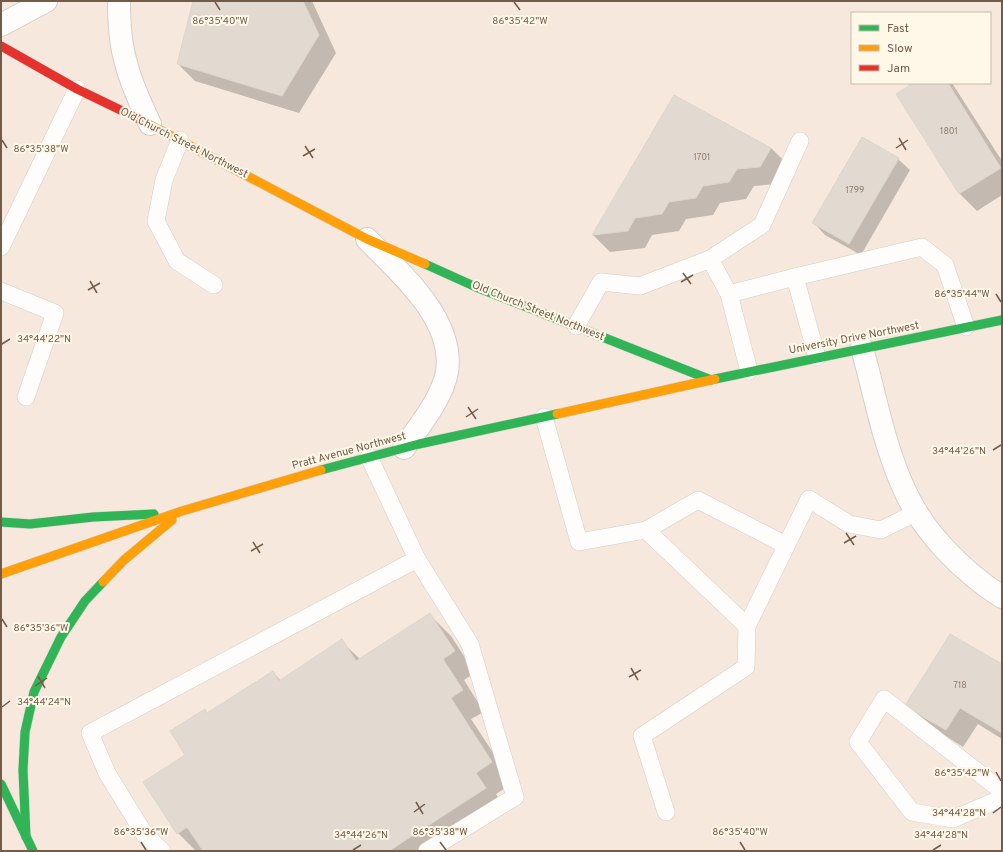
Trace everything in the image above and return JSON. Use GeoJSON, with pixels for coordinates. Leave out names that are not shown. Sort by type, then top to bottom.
{"type":"FeatureCollection","features":[{"type":"Feature","properties":{"kind":"main road","name":"Old Church Street Northwest"},"geometry":{"type":"LineString","coordinates":[[1,46],[78,89],[150,124],[367,239],[476,287],[711,380]]}},
{"type":"Feature","properties":{"kind":"main road","name":"University Drive Northwest"},"geometry":{"type":"LineString","coordinates":[[711,380],[1002,320]]}},
{"type":"Feature","properties":{"kind":"main road","name":"Pratt Avenue Northwest"},"geometry":{"type":"LineString","coordinates":[[1,574],[181,512],[270,484],[368,457],[711,380]]}},
{"type":"Feature","properties":{"kind":"main road"},"geometry":{"type":"LineString","coordinates":[[1,522],[30,524],[93,517],[181,512]]}},
{"type":"Feature","properties":{"kind":"main road"},"geometry":{"type":"LineString","coordinates":[[26,837],[23,770],[25,732],[37,685],[61,637],[85,601],[124,560],[181,512]]}},
{"type":"Feature","properties":{"kind":"main road"},"geometry":{"type":"LineString","coordinates":[[1,784],[33,851]]}},
{"type":"Feature","properties":{"kind":"main road"},"geometry":{"type":"LineString","coordinates":[[6,814],[26,837]]}},
{"type":"Feature","properties":{"kind":"street"},"geometry":{"type":"LineString","coordinates":[[1,25],[46,1]]}},
{"type":"Feature","properties":{"kind":"street"},"geometry":{"type":"LineString","coordinates":[[119,1],[119,24],[125,62],[150,124]]}},
{"type":"Feature","properties":{"kind":"street","name":"Old Church Street Northwest"},"geometry":{"type":"LineString","coordinates":[[367,239],[407,281],[435,316],[443,334],[448,351],[447,372],[440,392],[430,410],[404,448]]}},
{"type":"Feature","properties":{"kind":"street"},"geometry":{"type":"LineString","coordinates":[[862,348],[888,445],[905,491],[922,522],[970,574],[1002,597]]}},
{"type":"Feature","properties":{"kind":"lane"},"geometry":{"type":"LineString","coordinates":[[1,247],[78,89]]}},
{"type":"Feature","properties":{"kind":"lane"},"geometry":{"type":"LineString","coordinates":[[180,140],[164,180],[156,221],[177,261],[214,285]]}},
{"type":"Feature","properties":{"kind":"lane"},"geometry":{"type":"LineString","coordinates":[[576,326],[600,282],[640,286],[710,259],[762,225],[800,141]]}},
{"type":"Feature","properties":{"kind":"lane"},"geometry":{"type":"LineString","coordinates":[[729,294],[795,276],[922,247],[946,264],[966,327]]}},
{"type":"Feature","properties":{"kind":"lane"},"geometry":{"type":"LineString","coordinates":[[710,259],[729,294],[749,371]]}},
{"type":"Feature","properties":{"kind":"lane"},"geometry":{"type":"LineString","coordinates":[[795,276],[817,357]]}},
{"type":"Feature","properties":{"kind":"lane"},"geometry":{"type":"LineString","coordinates":[[1,291],[55,313],[26,397]]}},
{"type":"Feature","properties":{"kind":"lane"},"geometry":{"type":"LineString","coordinates":[[544,417],[579,542],[646,530],[698,500],[786,545]]}},
{"type":"Feature","properties":{"kind":"lane"},"geometry":{"type":"LineString","coordinates":[[368,457],[417,559],[470,644],[515,797],[427,851]]}},
{"type":"Feature","properties":{"kind":"lane"},"geometry":{"type":"LineString","coordinates":[[666,812],[642,736],[746,668],[747,626],[809,499],[849,524],[881,530],[917,512]]}},
{"type":"Feature","properties":{"kind":"lane"},"geometry":{"type":"LineString","coordinates":[[646,530],[747,626]]}},
{"type":"Feature","properties":{"kind":"lane"},"geometry":{"type":"LineString","coordinates":[[162,851],[145,835],[107,773],[90,733],[417,559]]}},
{"type":"Feature","properties":{"kind":"lane"},"geometry":{"type":"LineString","coordinates":[[1002,791],[884,699],[858,742],[912,812],[953,819],[1002,798]]}},
{"type":"Feature","properties":{"kind":"shaded area"},"geometry":{"type":"Polygon","coordinates":[[[1,1],[1002,1],[1002,851],[1,851],[1,1]]]}},
{"type":"Feature","properties":{"kind":"building"},"geometry":{"type":"Polygon","coordinates":[[[193,1],[303,1],[319,35],[282,96],[177,64],[193,1]]]}},
{"type":"Feature","properties":{"kind":"building"},"geometry":{"type":"Polygon","coordinates":[[[911,84],[949,84],[1001,168],[959,194],[896,94],[911,84]]]}},
{"type":"Feature","properties":{"kind":"building"},"geometry":{"type":"Polygon","coordinates":[[[674,95],[771,148],[760,167],[737,169],[729,182],[703,186],[696,198],[669,202],[662,214],[635,218],[628,231],[592,235],[674,95]]]}},
{"type":"Feature","properties":{"kind":"building"},"geometry":{"type":"Polygon","coordinates":[[[862,137],[899,158],[849,244],[812,223],[862,137]]]}},
{"type":"Feature","properties":{"kind":"building"},"geometry":{"type":"Polygon","coordinates":[[[430,613],[455,651],[443,659],[463,690],[451,698],[492,762],[476,773],[486,788],[389,851],[203,851],[187,827],[177,834],[143,782],[185,755],[170,731],[205,709],[207,713],[273,671],[279,681],[342,639],[356,661],[430,613]]]}},
{"type":"Feature","properties":{"kind":"building"},"geometry":{"type":"Polygon","coordinates":[[[950,634],[1002,664],[1002,733],[960,708],[946,730],[923,717],[906,704],[950,634]]]}},
{"type":"Feature","properties":{"kind":"traffic: fast"},"geometry":{"type":"LineString","coordinates":[[425,264],[476,287],[711,380]]}},
{"type":"Feature","properties":{"kind":"traffic: fast"},"geometry":{"type":"LineString","coordinates":[[715,379],[1002,320]]}},
{"type":"Feature","properties":{"kind":"traffic: fast"},"geometry":{"type":"LineString","coordinates":[[321,470],[419,444],[557,414]]}},
{"type":"Feature","properties":{"kind":"traffic: fast"},"geometry":{"type":"LineString","coordinates":[[1,522],[30,524],[93,517],[154,514]]}},
{"type":"Feature","properties":{"kind":"traffic: fast"},"geometry":{"type":"LineString","coordinates":[[26,837],[23,770],[25,732],[34,692],[61,637],[85,601],[103,582]]}},
{"type":"Feature","properties":{"kind":"traffic: fast"},"geometry":{"type":"LineString","coordinates":[[1,784],[33,851]]}},
{"type":"Feature","properties":{"kind":"traffic: slow"},"geometry":{"type":"LineString","coordinates":[[139,119],[367,239],[425,264]]}},
{"type":"Feature","properties":{"kind":"traffic: slow"},"geometry":{"type":"LineString","coordinates":[[557,414],[715,379]]}},
{"type":"Feature","properties":{"kind":"traffic: slow"},"geometry":{"type":"LineString","coordinates":[[1,574],[182,511],[321,470]]}},
{"type":"Feature","properties":{"kind":"traffic: slow"},"geometry":{"type":"LineString","coordinates":[[103,582],[124,560],[172,520]]}},
{"type":"Feature","properties":{"kind":"traffic: jam"},"geometry":{"type":"LineString","coordinates":[[1,46],[77,89],[139,119]]}}]}
